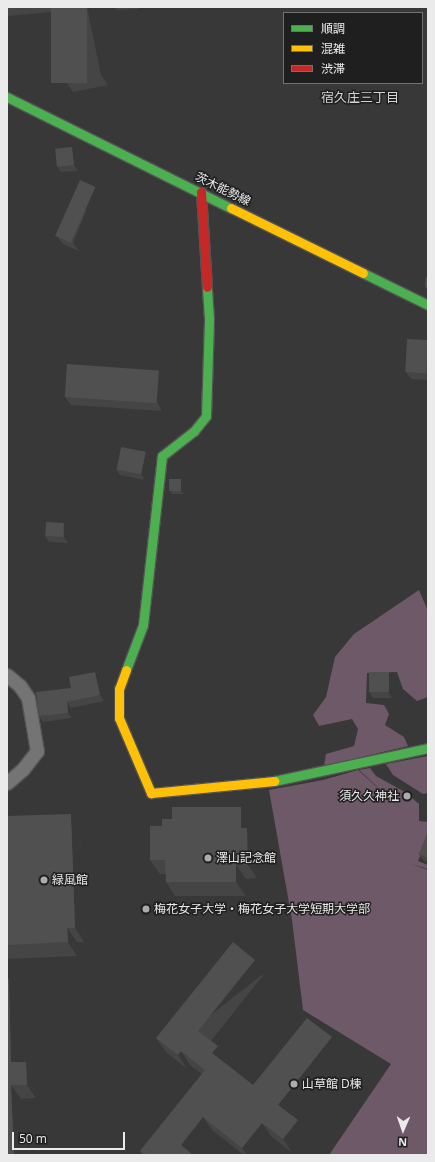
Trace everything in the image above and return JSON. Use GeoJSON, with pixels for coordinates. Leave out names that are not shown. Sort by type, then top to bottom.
{"type":"FeatureCollection","features":[{"type":"Feature","properties":{"kind":"street","name":"茨木能勢線"},"geometry":{"type":"LineString","coordinates":[[7,97],[428,305]]}},
{"type":"Feature","properties":{"kind":"street"},"geometry":{"type":"LineString","coordinates":[[201,192],[209,318],[206,416],[194,431],[178,441],[162,456],[143,625],[119,689],[119,718],[151,793],[265,783],[428,748]]}},
{"type":"Feature","properties":{"kind":"street"},"geometry":{"type":"LineString","coordinates":[[7,675],[20,686],[28,698],[37,750],[23,769],[7,783]]}},
{"type":"Feature","properties":{"kind":"shaded area"},"geometry":{"type":"Polygon","coordinates":[[[419,590],[428,611],[428,697],[417,701],[403,689],[397,672],[367,673],[366,703],[384,705],[389,714],[385,725],[404,737],[408,746],[324,766],[326,754],[354,746],[358,729],[352,719],[319,726],[313,715],[326,697],[335,657],[354,634],[419,590]]]}},
{"type":"Feature","properties":{"kind":"shaded area"},"geometry":{"type":"Polygon","coordinates":[[[428,756],[428,793],[423,794],[393,775],[386,764],[428,756]]]}},
{"type":"Feature","properties":{"kind":"shaded area"},"geometry":{"type":"Polygon","coordinates":[[[370,768],[376,776],[405,792],[419,804],[419,821],[428,822],[426,842],[418,861],[428,865],[428,869],[411,864],[428,870],[428,1155],[329,1155],[391,1064],[303,1010],[292,920],[269,790],[323,780],[358,770],[407,814],[359,770],[370,768]]]}},
{"type":"Feature","properties":{"kind":"building"},"geometry":{"type":"Polygon","coordinates":[[[51,7],[87,7],[87,83],[51,83],[51,7]]]}},
{"type":"Feature","properties":{"kind":"building"},"geometry":{"type":"Polygon","coordinates":[[[72,147],[74,165],[57,167],[55,149],[72,147]]]}},
{"type":"Feature","properties":{"kind":"building"},"geometry":{"type":"Polygon","coordinates":[[[80,180],[96,187],[71,243],[55,236],[80,180]]]}},
{"type":"Feature","properties":{"kind":"building"},"geometry":{"type":"Polygon","coordinates":[[[426,277],[428,277],[428,289],[425,287],[426,277]]]}},
{"type":"Feature","properties":{"kind":"building"},"geometry":{"type":"Polygon","coordinates":[[[407,339],[428,340],[426,373],[405,372],[407,339]]]}},
{"type":"Feature","properties":{"kind":"building"},"geometry":{"type":"Polygon","coordinates":[[[67,364],[159,370],[156,403],[65,397],[67,364]]]}},
{"type":"Feature","properties":{"kind":"building"},"geometry":{"type":"Polygon","coordinates":[[[121,447],[146,452],[141,474],[117,470],[121,447]]]}},
{"type":"Feature","properties":{"kind":"building"},"geometry":{"type":"Polygon","coordinates":[[[169,479],[181,479],[181,491],[169,491],[169,479]]]}},
{"type":"Feature","properties":{"kind":"building"},"geometry":{"type":"Polygon","coordinates":[[[46,522],[64,523],[63,537],[45,536],[46,522]]]}},
{"type":"Feature","properties":{"kind":"building"},"geometry":{"type":"Polygon","coordinates":[[[95,672],[100,695],[67,702],[68,713],[39,716],[36,692],[71,688],[69,677],[95,672]]]}},
{"type":"Feature","properties":{"kind":"building"},"geometry":{"type":"Polygon","coordinates":[[[369,672],[389,672],[389,692],[369,692],[369,672]]]}},
{"type":"Feature","properties":{"kind":"building","name":"澤山記念館"},"geometry":{"type":"Polygon","coordinates":[[[172,807],[241,807],[241,828],[247,828],[248,865],[236,865],[236,882],[166,882],[165,860],[150,860],[150,826],[162,826],[162,819],[172,819],[172,807]]]}},
{"type":"Feature","properties":{"kind":"building","name":"緑風館"},"geometry":{"type":"Polygon","coordinates":[[[71,814],[75,928],[67,928],[68,942],[7,945],[7,816],[71,814]]]}},
{"type":"Feature","properties":{"kind":"building"},"geometry":{"type":"Polygon","coordinates":[[[428,832],[428,858],[419,854],[428,832]]]}},
{"type":"Feature","properties":{"kind":"building"},"geometry":{"type":"Polygon","coordinates":[[[233,942],[255,960],[198,1031],[218,1046],[212,1053],[253,1085],[307,1018],[332,1037],[278,1105],[298,1120],[283,1139],[262,1123],[242,1148],[203,1117],[181,1145],[193,1155],[145,1155],[140,1151],[205,1070],[181,1051],[178,1055],[156,1038],[233,942]]]}},
{"type":"Feature","properties":{"kind":"building"},"geometry":{"type":"Polygon","coordinates":[[[7,979],[9,979],[11,1062],[26,1062],[27,1085],[11,1085],[14,1155],[7,1155],[7,979]]]}},
{"type":"Feature","properties":{"kind":"traffic: fast"},"geometry":{"type":"LineString","coordinates":[[7,97],[231,208]]}},
{"type":"Feature","properties":{"kind":"traffic: fast"},"geometry":{"type":"LineString","coordinates":[[363,273],[428,305]]}},
{"type":"Feature","properties":{"kind":"traffic: fast"},"geometry":{"type":"LineString","coordinates":[[126,670],[143,625],[162,456],[194,431],[206,416],[209,318],[207,287]]}},
{"type":"Feature","properties":{"kind":"traffic: fast"},"geometry":{"type":"LineString","coordinates":[[274,781],[428,748]]}},
{"type":"Feature","properties":{"kind":"traffic: slow"},"geometry":{"type":"LineString","coordinates":[[231,208],[363,273]]}},
{"type":"Feature","properties":{"kind":"traffic: slow"},"geometry":{"type":"LineString","coordinates":[[126,670],[119,689],[119,718],[151,793],[274,781]]}},
{"type":"Feature","properties":{"kind":"traffic: jam"},"geometry":{"type":"LineString","coordinates":[[201,192],[207,287]]}},
{"type":"Feature","properties":{"kind":"place","name":"須久久神社"},"geometry":{"type":"Point","coordinates":[407,796]}},
{"type":"Feature","properties":{"kind":"place","name":"澤山記念館"},"geometry":{"type":"Point","coordinates":[208,858]}},
{"type":"Feature","properties":{"kind":"place","name":"緑風館"},"geometry":{"type":"Point","coordinates":[44,880]}},
{"type":"Feature","properties":{"kind":"place","name":"梅花女子大学・梅花女子大学短期大学部"},"geometry":{"type":"Point","coordinates":[146,909]}},
{"type":"Feature","properties":{"kind":"place","name":"山草館 D棟"},"geometry":{"type":"Point","coordinates":[294,1084]}},
{"type":"Feature","properties":{"kind":"district","name":"宿久庄三丁目"},"geometry":{"type":"Point","coordinates":[360,97]}}]}
